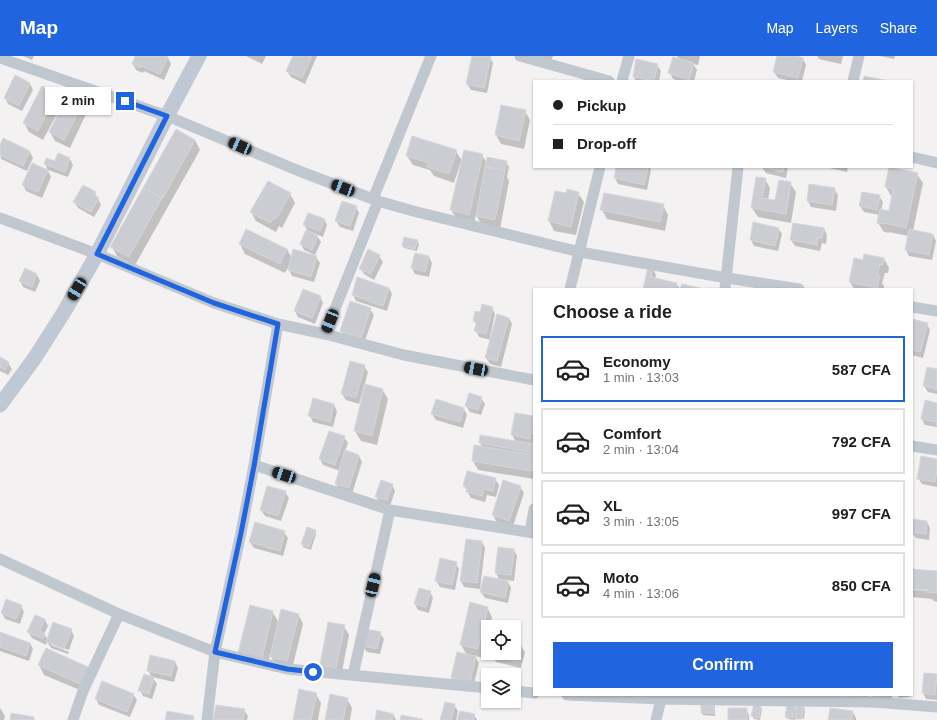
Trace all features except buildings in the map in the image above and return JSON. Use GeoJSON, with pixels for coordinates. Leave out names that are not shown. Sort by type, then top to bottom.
{"type":"FeatureCollection","features":[{"type":"Feature","properties":{"kind":"street"},"geometry":{"type":"LineString","coordinates":[[2,399],[34,359],[64,312],[97,254],[199,56]]}},
{"type":"Feature","properties":{"kind":"street"},"geometry":{"type":"LineString","coordinates":[[325,334],[431,56]]}},
{"type":"Feature","properties":{"kind":"street"},"geometry":{"type":"LineString","coordinates":[[520,56],[605,80]]}},
{"type":"Feature","properties":{"kind":"street"},"geometry":{"type":"LineString","coordinates":[[622,80],[629,56]]}},
{"type":"Feature","properties":{"kind":"street"},"geometry":{"type":"LineString","coordinates":[[852,80],[859,56]]}},
{"type":"Feature","properties":{"kind":"street"},"geometry":{"type":"LineString","coordinates":[[0,58],[167,116],[299,171],[376,200],[413,211],[580,252],[792,288]]}},
{"type":"Feature","properties":{"kind":"street"},"geometry":{"type":"LineString","coordinates":[[913,157],[937,162]]}},
{"type":"Feature","properties":{"kind":"street"},"geometry":{"type":"LineString","coordinates":[[570,288],[600,168]]}},
{"type":"Feature","properties":{"kind":"street"},"geometry":{"type":"LineString","coordinates":[[725,288],[738,168]]}},
{"type":"Feature","properties":{"kind":"street"},"geometry":{"type":"LineString","coordinates":[[0,218],[97,254],[214,303],[278,324],[325,334],[404,355],[533,380]]}},
{"type":"Feature","properties":{"kind":"street"},"geometry":{"type":"LineString","coordinates":[[913,307],[937,311]]}},
{"type":"Feature","properties":{"kind":"street"},"geometry":{"type":"LineString","coordinates":[[207,720],[215,652],[254,466],[278,324]]}},
{"type":"Feature","properties":{"kind":"street"},"geometry":{"type":"LineString","coordinates":[[913,446],[937,450]]}},
{"type":"Feature","properties":{"kind":"street"},"geometry":{"type":"LineString","coordinates":[[254,466],[390,510],[532,532],[533,520]]}},
{"type":"Feature","properties":{"kind":"street"},"geometry":{"type":"LineString","coordinates":[[353,675],[390,510]]}},
{"type":"Feature","properties":{"kind":"street"},"geometry":{"type":"LineString","coordinates":[[0,560],[119,614],[215,652],[287,669],[481,687]]}},
{"type":"Feature","properties":{"kind":"street"},"geometry":{"type":"LineString","coordinates":[[73,720],[84,691],[119,614]]}},
{"type":"Feature","properties":{"kind":"street"},"geometry":{"type":"LineString","coordinates":[[521,692],[533,693]]}},
{"type":"Feature","properties":{"kind":"street"},"geometry":{"type":"LineString","coordinates":[[614,696],[873,702],[937,707]]}},
{"type":"Feature","properties":{"kind":"street"},"geometry":{"type":"LineString","coordinates":[[656,720],[661,697]]}},
{"type":"Feature","properties":{"kind":"route"},"geometry":{"type":"LineString","coordinates":[[125,101],[167,116],[97,254],[214,303],[278,324],[254,466],[215,652],[287,669],[313,672]]}}]}
